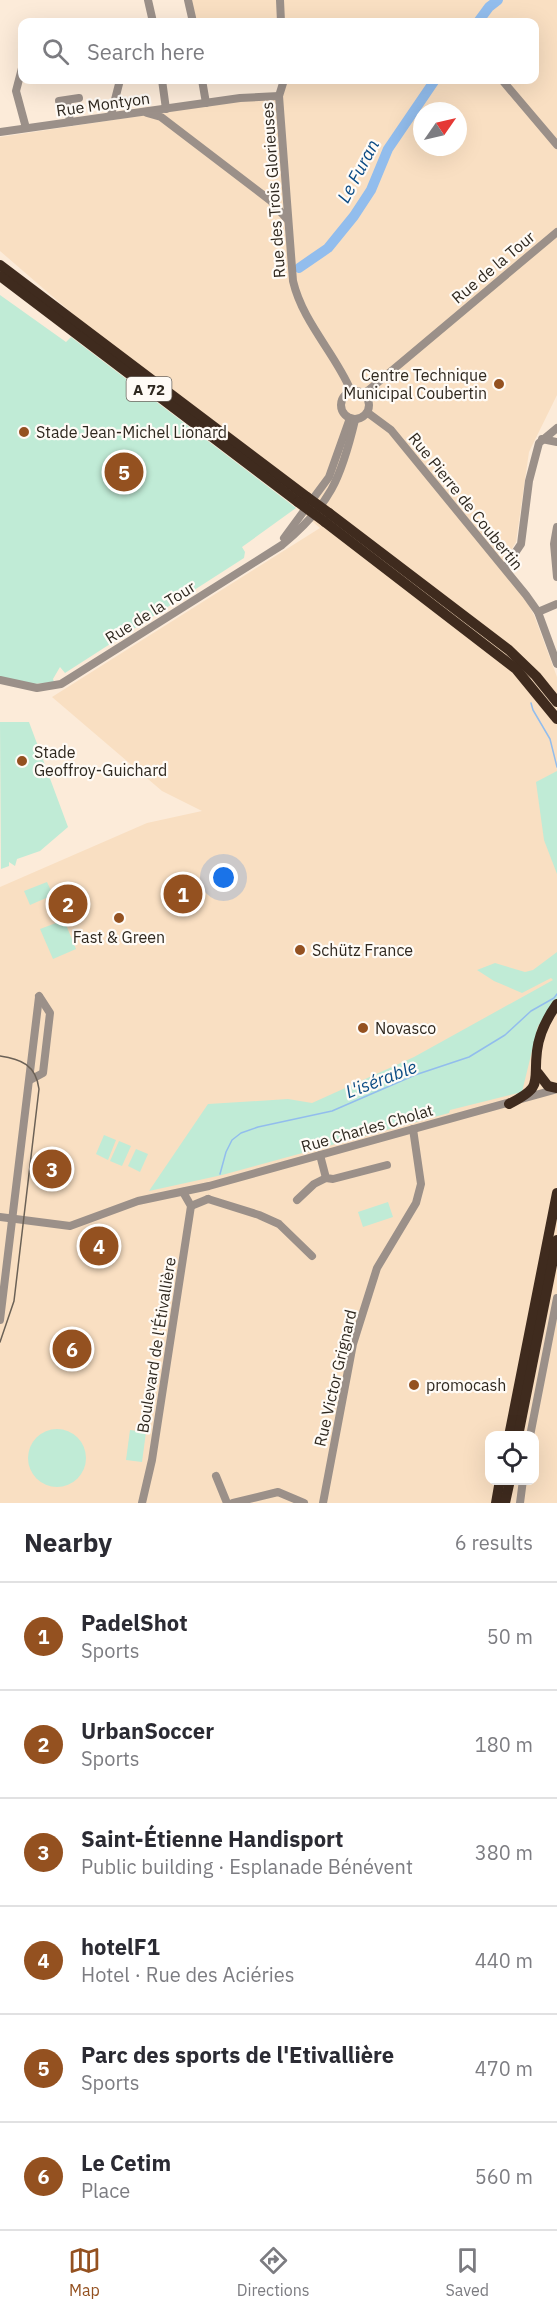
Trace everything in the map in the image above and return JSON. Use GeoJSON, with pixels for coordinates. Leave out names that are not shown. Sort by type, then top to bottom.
{"type":"FeatureCollection","features":[{"type":"Feature","properties":{"kind":"highway","name":"A 72"},"geometry":{"type":"LineString","coordinates":[[1,267],[29,298],[509,650],[536,676],[557,702]]}},
{"type":"Feature","properties":{"kind":"highway","name":"A 72"},"geometry":{"type":"LineString","coordinates":[[1,267],[302,499]]}},
{"type":"Feature","properties":{"kind":"highway"},"geometry":{"type":"LineString","coordinates":[[0,284],[17,295],[29,298]]}},
{"type":"Feature","properties":{"kind":"highway","name":"A 72"},"geometry":{"type":"LineString","coordinates":[[327,517],[516,669],[557,719]]}},
{"type":"Feature","properties":{"kind":"highway"},"geometry":{"type":"LineString","coordinates":[[509,1104],[530,1092],[538,1073],[536,1053],[540,1036],[556,1005]]}},
{"type":"Feature","properties":{"kind":"highway"},"geometry":{"type":"LineString","coordinates":[[538,1073],[548,1086],[557,1089]]}},
{"type":"Feature","properties":{"kind":"highway"},"geometry":{"type":"LineString","coordinates":[[510,1431],[557,1193]]}},
{"type":"Feature","properties":{"kind":"highway"},"geometry":{"type":"LineString","coordinates":[[519,1431],[557,1240]]}},
{"type":"Feature","properties":{"kind":"highway"},"geometry":{"type":"LineString","coordinates":[[496,1503],[499,1485]]}},
{"type":"Feature","properties":{"kind":"highway"},"geometry":{"type":"LineString","coordinates":[[505,1503],[509,1485]]}},
{"type":"Feature","properties":{"kind":"street"},"geometry":{"type":"LineString","coordinates":[[188,0],[192,18]]}},
{"type":"Feature","properties":{"kind":"street"},"geometry":{"type":"LineString","coordinates":[[280,0],[281,18]]}},
{"type":"Feature","properties":{"kind":"street"},"geometry":{"type":"LineString","coordinates":[[148,2],[152,18]]}},
{"type":"Feature","properties":{"kind":"street"},"geometry":{"type":"LineString","coordinates":[[18,83],[16,91],[26,128]]}},
{"type":"Feature","properties":{"kind":"street"},"geometry":{"type":"LineString","coordinates":[[111,115],[119,84]]}},
{"type":"Feature","properties":{"kind":"street"},"geometry":{"type":"LineString","coordinates":[[163,84],[166,110]]}},
{"type":"Feature","properties":{"kind":"street"},"geometry":{"type":"LineString","coordinates":[[203,84],[206,103]]}},
{"type":"Feature","properties":{"kind":"street","name":"Rue des Trois Glorieuses"},"geometry":{"type":"LineString","coordinates":[[283,84],[279,96],[293,281],[298,297],[351,391]]}},
{"type":"Feature","properties":{"kind":"street"},"geometry":{"type":"LineString","coordinates":[[505,84],[557,145]]}},
{"type":"Feature","properties":{"kind":"street","name":"Rue Montyon"},"geometry":{"type":"LineString","coordinates":[[1,133],[141,111],[166,110],[263,95],[279,96]]}},
{"type":"Feature","properties":{"kind":"street"},"geometry":{"type":"LineString","coordinates":[[70,122],[63,101],[79,98]]}},
{"type":"Feature","properties":{"kind":"street"},"geometry":{"type":"LineString","coordinates":[[170,124],[169,115],[176,107]]}},
{"type":"Feature","properties":{"kind":"street"},"geometry":{"type":"LineString","coordinates":[[141,111],[161,117],[271,201],[288,220]]}},
{"type":"Feature","properties":{"kind":"street"},"geometry":{"type":"LineString","coordinates":[[271,201],[285,196]]}},
{"type":"Feature","properties":{"kind":"street","name":"Rue de la Tour"},"geometry":{"type":"LineString","coordinates":[[364,394],[557,232]]}},
{"type":"Feature","properties":{"kind":"street"},"geometry":{"type":"LineString","coordinates":[[351,391],[364,394],[370,405],[368,413],[352,419],[342,411],[341,402],[351,391]]}},
{"type":"Feature","properties":{"kind":"street","name":"Rue Pierre de Coubertin"},"geometry":{"type":"LineString","coordinates":[[368,413],[392,430],[505,568],[538,612],[557,664]]}},
{"type":"Feature","properties":{"kind":"street","name":"Rue de la Tour"},"geometry":{"type":"LineString","coordinates":[[0,680],[37,688],[61,684],[275,549],[329,477],[352,419]]}},
{"type":"Feature","properties":{"kind":"street"},"geometry":{"type":"LineString","coordinates":[[505,568],[521,544],[529,481],[542,439],[557,428]]}},
{"type":"Feature","properties":{"kind":"street"},"geometry":{"type":"LineString","coordinates":[[542,439],[557,442]]}},
{"type":"Feature","properties":{"kind":"street"},"geometry":{"type":"LineString","coordinates":[[557,527],[554,544],[557,577]]}},
{"type":"Feature","properties":{"kind":"street"},"geometry":{"type":"LineString","coordinates":[[538,612],[557,604]]}},
{"type":"Feature","properties":{"kind":"street"},"geometry":{"type":"LineString","coordinates":[[0,1320],[39,997],[50,1012],[44,1073],[30,1080]]}},
{"type":"Feature","properties":{"kind":"street","name":"Rue Charles Cholat"},"geometry":{"type":"LineString","coordinates":[[0,1217],[70,1226],[138,1201],[209,1186],[557,1089]]}},
{"type":"Feature","properties":{"kind":"street","name":"Rue Victor Grignard"},"geometry":{"type":"LineString","coordinates":[[322,1503],[353,1344],[377,1268],[416,1203],[421,1184],[413,1129]]}},
{"type":"Feature","properties":{"kind":"street"},"geometry":{"type":"LineString","coordinates":[[320,1155],[326,1178]]}},
{"type":"Feature","properties":{"kind":"street"},"geometry":{"type":"LineString","coordinates":[[297,1200],[314,1184],[326,1178],[333,1179],[387,1165]]}},
{"type":"Feature","properties":{"kind":"street"},"geometry":{"type":"LineString","coordinates":[[208,1200],[209,1186]]}},
{"type":"Feature","properties":{"kind":"street"},"geometry":{"type":"LineString","coordinates":[[183,1192],[191,1206],[208,1200],[259,1215],[279,1224],[312,1256]]}},
{"type":"Feature","properties":{"kind":"street","name":"Boulevard de l'Étivallière"},"geometry":{"type":"LineString","coordinates":[[142,1503],[150,1470],[191,1206]]}},
{"type":"Feature","properties":{"kind":"street"},"geometry":{"type":"LineString","coordinates":[[531,1431],[557,1298]]}},
{"type":"Feature","properties":{"kind":"street"},"geometry":{"type":"LineString","coordinates":[[216,1476],[227,1503]]}},
{"type":"Feature","properties":{"kind":"street"},"geometry":{"type":"LineString","coordinates":[[520,1503],[522,1485]]}},
{"type":"Feature","properties":{"kind":"street"},"geometry":{"type":"LineString","coordinates":[[233,1503],[278,1492],[304,1503]]}},
{"type":"Feature","properties":{"kind":"shaded area"},"geometry":{"type":"Polygon","coordinates":[[[191,0],[557,0],[557,395],[529,452],[516,542],[504,562],[534,615],[557,677],[557,1503],[0,1503],[0,887],[147,823],[202,811],[162,791],[52,697],[320,528],[0,251],[0,137],[280,95],[279,84],[539,84],[539,18],[195,18],[191,0]]]}},
{"type":"Feature","properties":{"kind":"green space"},"geometry":{"type":"Polygon","coordinates":[[[0,295],[66,342],[71,337],[296,508],[242,547],[245,552],[244,558],[65,673],[60,667],[53,679],[54,682],[34,684],[0,677],[0,295]]]}},
{"type":"Feature","properties":{"kind":"green space","name":"Stade Geoffroy-Guichard"},"geometry":{"type":"Polygon","coordinates":[[[0,722],[29,722],[68,827],[40,851],[17,859],[15,866],[9,862],[9,866],[1,869],[0,722]]]}},
{"type":"Feature","properties":{"kind":"green space"},"geometry":{"type":"Polygon","coordinates":[[[557,771],[557,874],[544,840],[536,782],[557,771]]]}},
{"type":"Feature","properties":{"kind":"green space"},"geometry":{"type":"Polygon","coordinates":[[[47,882],[53,895],[30,905],[24,891],[47,882]]]}},
{"type":"Feature","properties":{"kind":"green space"},"geometry":{"type":"Polygon","coordinates":[[[64,920],[76,949],[53,959],[40,929],[64,920]]]}},
{"type":"Feature","properties":{"kind":"green space"},"geometry":{"type":"Polygon","coordinates":[[[557,952],[557,1004],[538,1026],[522,1092],[450,1110],[449,1113],[222,1175],[149,1191],[208,1104],[288,1099],[312,1103],[414,1057],[553,980],[551,978],[522,993],[494,981],[477,970],[495,963],[525,972],[533,970],[557,952]]]}},
{"type":"Feature","properties":{"kind":"green space"},"geometry":{"type":"Polygon","coordinates":[[[104,1135],[116,1140],[108,1160],[96,1154],[104,1135]]]}},
{"type":"Feature","properties":{"kind":"green space"},"geometry":{"type":"Polygon","coordinates":[[[119,1141],[131,1146],[122,1166],[110,1161],[119,1141]]]}},
{"type":"Feature","properties":{"kind":"green space"},"geometry":{"type":"Polygon","coordinates":[[[136,1149],[148,1154],[140,1172],[128,1166],[136,1149]]]}},
{"type":"Feature","properties":{"kind":"green space"},"geometry":{"type":"Polygon","coordinates":[[[388,1202],[393,1217],[363,1227],[358,1212],[388,1202]]]}},
{"type":"Feature","properties":{"kind":"green space"},"geometry":{"type":"Polygon","coordinates":[[[51,1429],[63,1429],[78,1437],[86,1452],[86,1464],[78,1479],[63,1487],[51,1487],[36,1479],[28,1464],[28,1452],[36,1437],[51,1429]]]}},
{"type":"Feature","properties":{"kind":"green space"},"geometry":{"type":"Polygon","coordinates":[[[130,1430],[146,1432],[142,1462],[126,1460],[130,1430]]]}},
{"type":"Feature","properties":{"kind":"waterway","name":"Le Furan"},"geometry":{"type":"LineString","coordinates":[[481,18],[498,0]]}},
{"type":"Feature","properties":{"kind":"waterway","name":"Le Furan"},"geometry":{"type":"LineString","coordinates":[[299,268],[328,248],[354,216],[371,190],[388,149],[432,84]]}},
{"type":"Feature","properties":{"kind":"waterway","name":"L'isérable"},"geometry":{"type":"LineString","coordinates":[[531,703],[550,739],[557,767]]}},
{"type":"Feature","properties":{"kind":"waterway","name":"L'isérable"},"geometry":{"type":"LineString","coordinates":[[220,1174],[232,1140],[241,1133],[258,1127],[332,1111],[415,1075],[469,1057],[505,1035],[531,1011],[557,994]]}},
{"type":"Feature","properties":{"kind":"tram line"},"geometry":{"type":"LineString","coordinates":[[0,1056],[21,1061],[31,1069],[35,1074],[39,1089],[14,1301],[0,1342]]}},
{"type":"Feature","properties":{"kind":"place","name":"Centre Technique Municipal Coubertin"},"geometry":{"type":"Point","coordinates":[499,384]}},
{"type":"Feature","properties":{"kind":"place","name":"Stade Jean-Michel Lionard"},"geometry":{"type":"Point","coordinates":[24,432]}},
{"type":"Feature","properties":{"kind":"place","name":"Parc des sports de l'Etivallière"},"geometry":{"type":"Point","coordinates":[124,472]}},
{"type":"Feature","properties":{"kind":"place","name":"Stade Geoffroy-Guichard"},"geometry":{"type":"Point","coordinates":[22,761]}},
{"type":"Feature","properties":{"kind":"place","name":"PadelShot"},"geometry":{"type":"Point","coordinates":[183,894]}},
{"type":"Feature","properties":{"kind":"place","name":"UrbanSoccer"},"geometry":{"type":"Point","coordinates":[68,904]}},
{"type":"Feature","properties":{"kind":"place","name":"Fast & Green"},"geometry":{"type":"Point","coordinates":[119,918]}},
{"type":"Feature","properties":{"kind":"place","name":"Schütz France"},"geometry":{"type":"Point","coordinates":[300,950]}},
{"type":"Feature","properties":{"kind":"place","name":"Novasco"},"geometry":{"type":"Point","coordinates":[363,1028]}},
{"type":"Feature","properties":{"kind":"place","name":"Saint-Étienne Handisport"},"geometry":{"type":"Point","coordinates":[52,1169]}},
{"type":"Feature","properties":{"kind":"place","name":"hotelF1"},"geometry":{"type":"Point","coordinates":[99,1246]}},
{"type":"Feature","properties":{"kind":"place","name":"Le Cetim"},"geometry":{"type":"Point","coordinates":[72,1349]}},
{"type":"Feature","properties":{"kind":"place","name":"promocash"},"geometry":{"type":"Point","coordinates":[414,1385]}}]}
